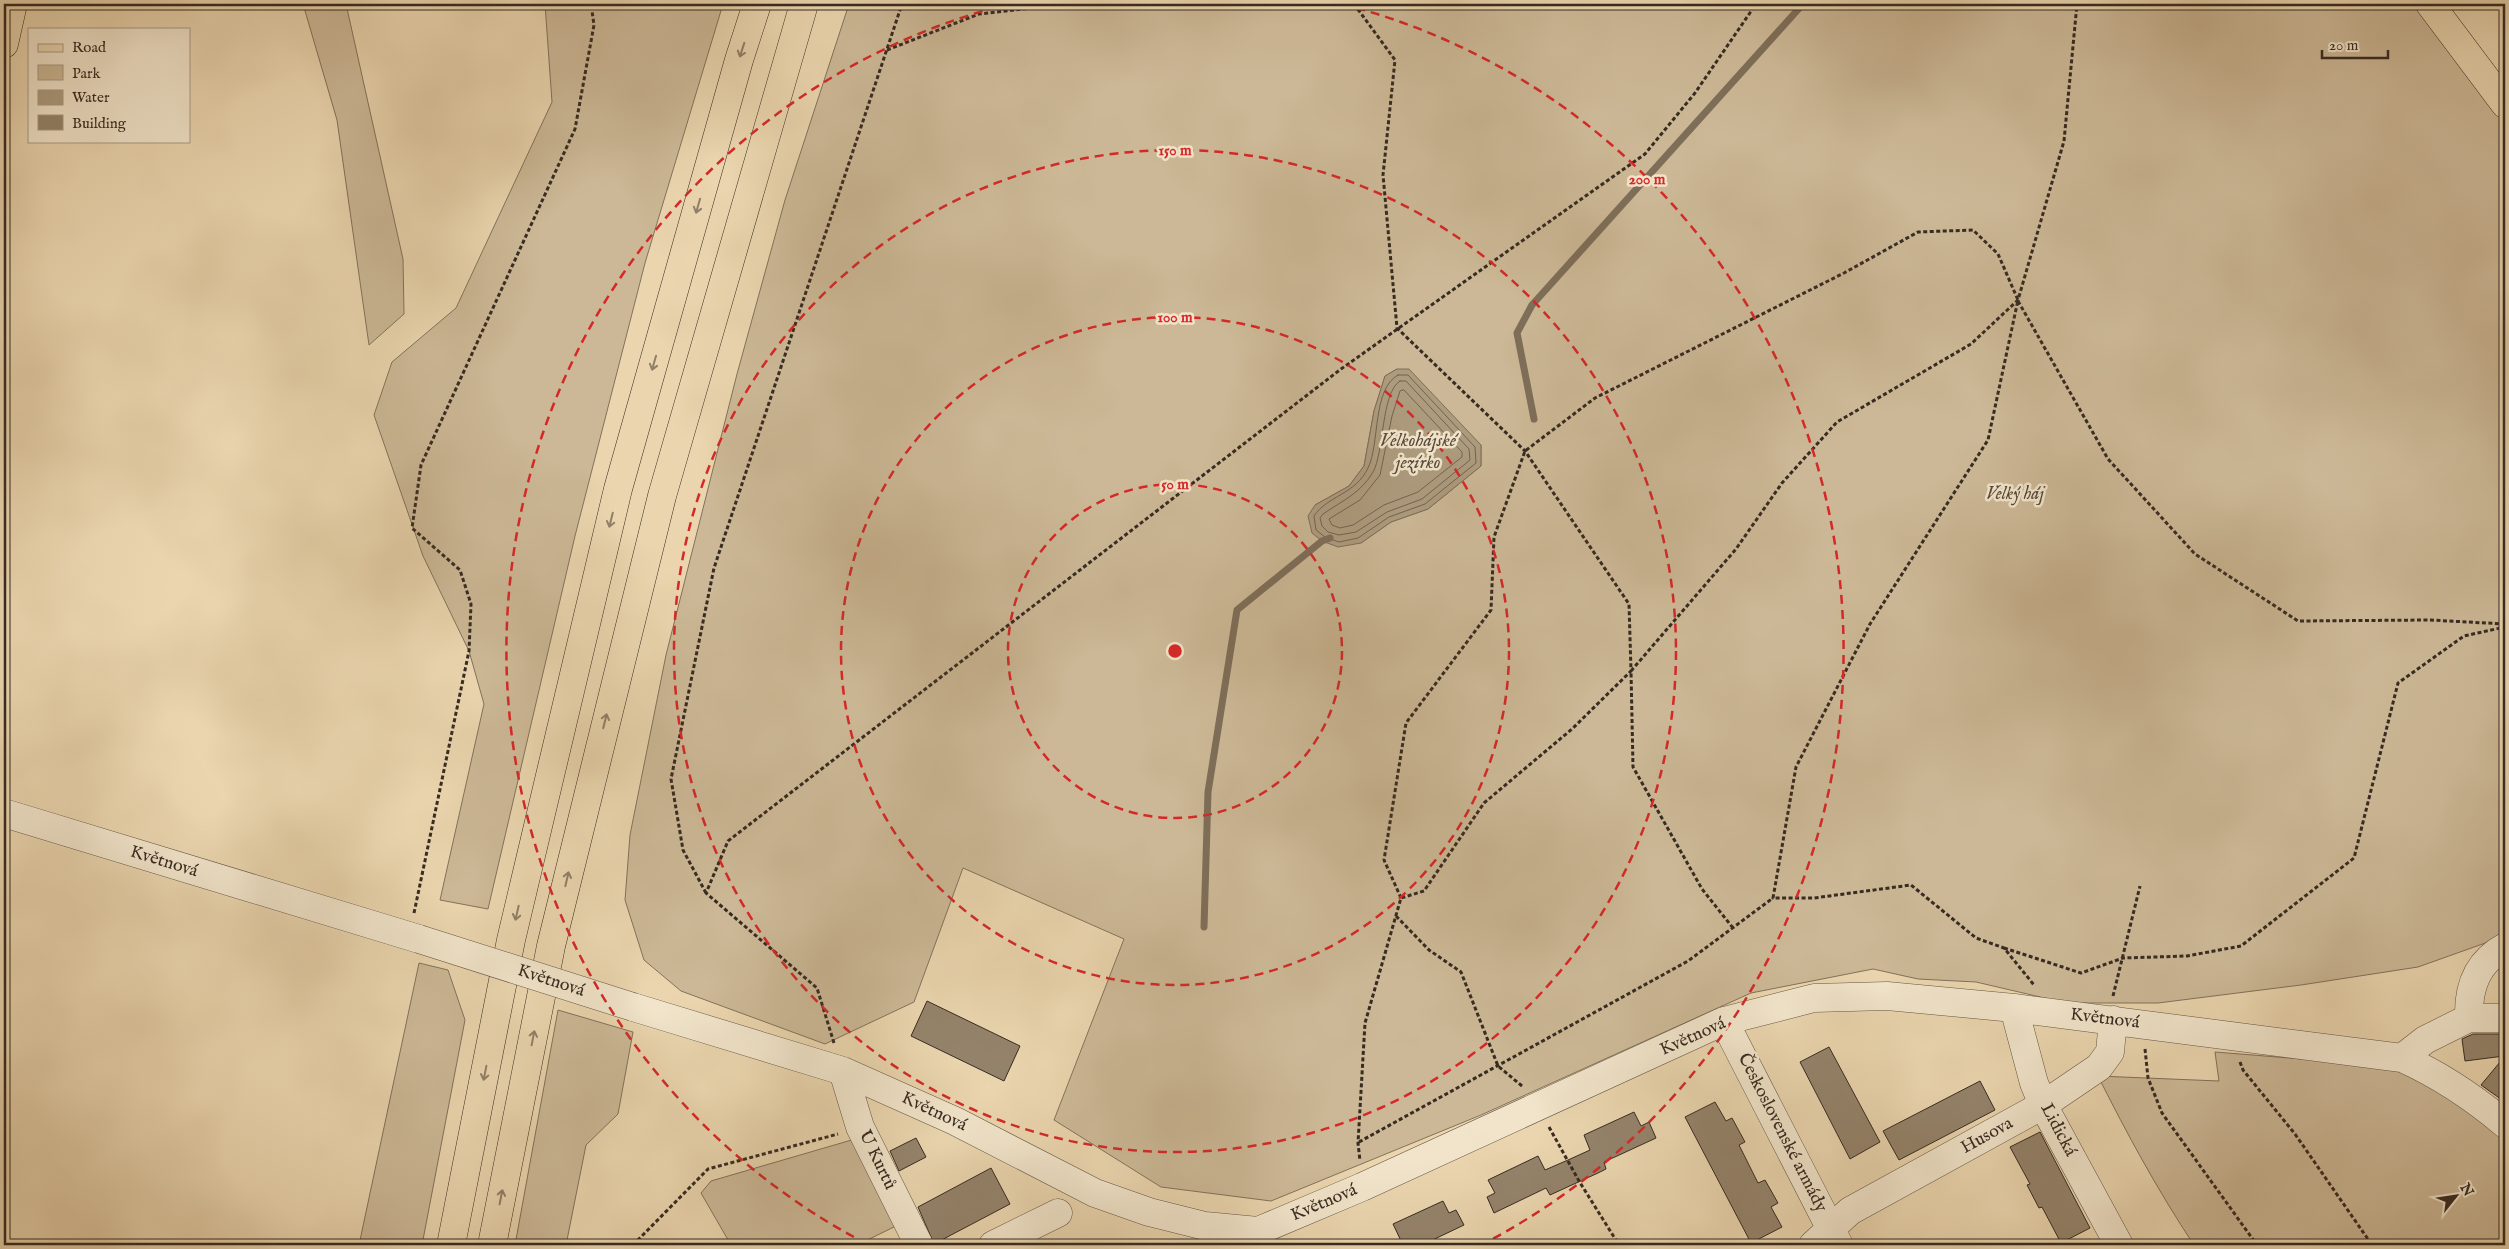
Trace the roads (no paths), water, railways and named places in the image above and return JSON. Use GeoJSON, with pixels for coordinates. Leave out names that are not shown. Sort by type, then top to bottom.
{"type":"FeatureCollection","features":[{"type":"Feature","properties":{"kind":"main road"},"geometry":{"type":"LineString","coordinates":[[4,44],[13,4]]}},
{"type":"Feature","properties":{"kind":"main road"},"geometry":{"type":"LineString","coordinates":[[451,1245],[511,940],[616,499],[738,60],[757,4]]}},
{"type":"Feature","properties":{"kind":"main road"},"geometry":{"type":"LineString","coordinates":[[492,1245],[551,946],[662,496],[804,4]]}},
{"type":"Feature","properties":{"kind":"main road"},"geometry":{"type":"LineString","coordinates":[[2430,4],[2505,104]]}},
{"type":"Feature","properties":{"kind":"street","name":"Květnová"},"geometry":{"type":"LineString","coordinates":[[4,813],[414,937],[843,1072],[955,1121],[1095,1192],[1149,1212],[1262,1238],[1362,1187],[1540,1122],[1724,1022],[1814,998],[1887,996],[2014,1008],[2402,1058],[2433,1072],[2469,1094],[2505,1124]]}},
{"type":"Feature","properties":{"kind":"street"},"geometry":{"type":"LineString","coordinates":[[2469,1018],[2468,1001],[2483,963],[2494,953],[2505,947]]}},
{"type":"Feature","properties":{"kind":"street","name":"Lidická"},"geometry":{"type":"LineString","coordinates":[[2014,1008],[2034,1083],[2043,1105],[2119,1245]]}},
{"type":"Feature","properties":{"kind":"street"},"geometry":{"type":"LineString","coordinates":[[2402,1058],[2425,1040],[2469,1018],[2505,1018]]}},
{"type":"Feature","properties":{"kind":"street","name":"Husova"},"geometry":{"type":"LineString","coordinates":[[1828,1240],[1850,1211],[2043,1105],[2099,1067],[2110,1052],[2113,1020]]}},
{"type":"Feature","properties":{"kind":"street","name":"Československé armády"},"geometry":{"type":"LineString","coordinates":[[1724,1022],[1828,1240]]}},
{"type":"Feature","properties":{"kind":"street","name":"U Kurtů"},"geometry":{"type":"LineString","coordinates":[[843,1072],[860,1128],[919,1245]]}},
{"type":"Feature","properties":{"kind":"street"},"geometry":{"type":"LineString","coordinates":[[993,1245],[1058,1213]]}},
{"type":"Feature","properties":{"kind":"water","name":"Velkohájské jezírko"},"geometry":{"type":"Polygon","coordinates":[[[1397,369],[1409,369],[1481,445],[1481,466],[1428,509],[1391,522],[1361,543],[1338,547],[1322,541],[1312,533],[1308,516],[1315,505],[1349,486],[1364,466],[1374,411],[1385,376],[1397,369]]]}},
{"type":"Feature","properties":{"kind":"waterway"},"geometry":{"type":"LineString","coordinates":[[1534,419],[1517,333],[1532,305],[1803,4]]}},
{"type":"Feature","properties":{"kind":"waterway"},"geometry":{"type":"LineString","coordinates":[[1204,927],[1208,792],[1237,610],[1322,541],[1330,538]]}},
{"type":"Feature","properties":{"kind":"park label","name":"Velký háj"},"geometry":{"type":"Point","coordinates":[2015,494]}}]}
